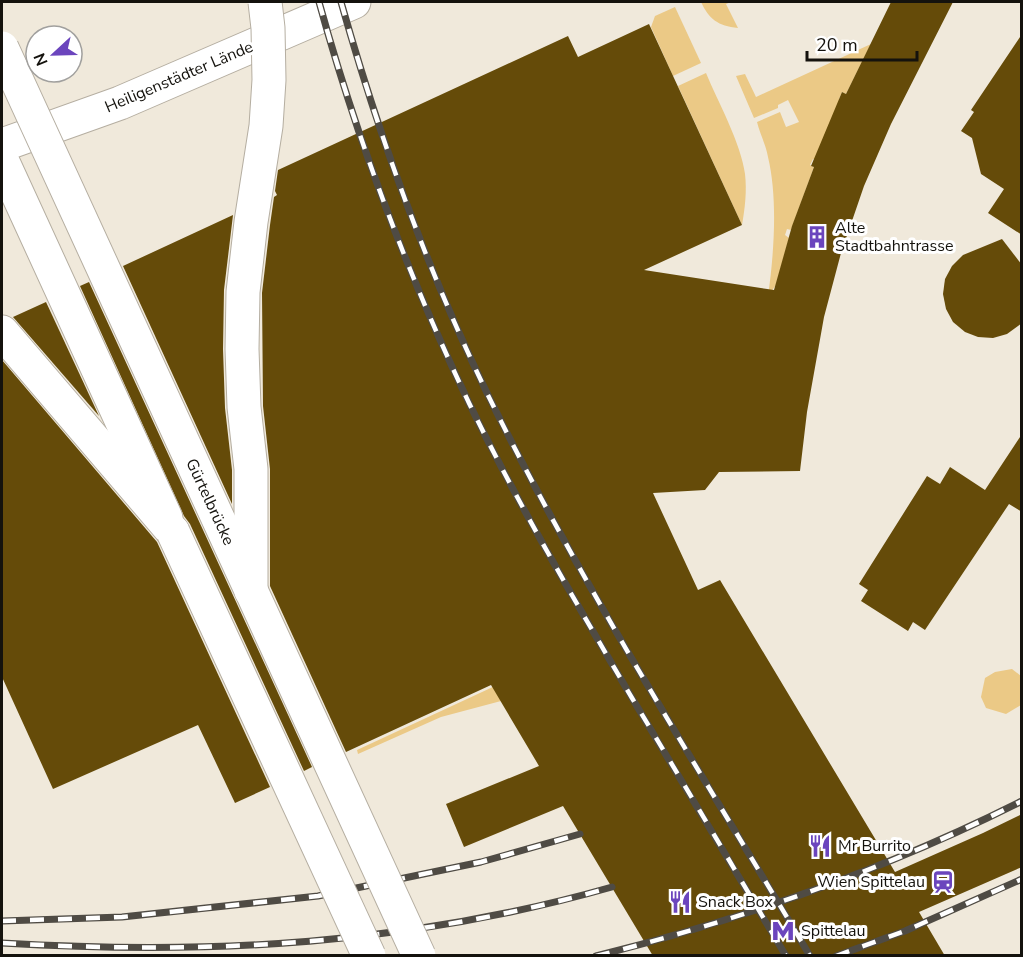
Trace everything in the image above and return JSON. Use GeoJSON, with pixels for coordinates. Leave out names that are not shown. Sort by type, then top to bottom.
{"type":"FeatureCollection","features":[{"type":"Feature","properties":{"kind":"main road"},"geometry":{"type":"LineString","coordinates":[[251,591],[251,469],[244,407],[243,292],[266,126],[268,28],[265,2]]}},
{"type":"Feature","properties":{"kind":"main road","name":"Heiligenstädter Lände"},"geometry":{"type":"LineString","coordinates":[[2,145],[120,103],[354,2]]}},
{"type":"Feature","properties":{"kind":"main road","name":"Gürtelbrücke"},"geometry":{"type":"LineString","coordinates":[[2,48],[419,956]]}},
{"type":"Feature","properties":{"kind":"main road"},"geometry":{"type":"LineString","coordinates":[[2,160],[369,956]]}},
{"type":"Feature","properties":{"kind":"main road"},"geometry":{"type":"LineString","coordinates":[[2,332],[172,532]]}},
{"type":"Feature","properties":{"kind":"shaded area"},"geometry":{"type":"Polygon","coordinates":[[[701,2],[731,2],[726,4],[738,28],[715,21],[701,2]]]}},
{"type":"Feature","properties":{"kind":"shaded area"},"geometry":{"type":"Polygon","coordinates":[[[675,7],[701,63],[673,76],[651,27],[655,16],[675,7]]]}},
{"type":"Feature","properties":{"kind":"shaded area"},"geometry":{"type":"Polygon","coordinates":[[[871,44],[846,94],[842,92],[839,99],[842,102],[817,160],[813,159],[810,165],[814,167],[791,230],[787,229],[785,235],[789,238],[776,285],[768,296],[773,245],[773,191],[767,153],[757,122],[780,112],[786,127],[799,122],[788,100],[778,105],[778,108],[754,118],[736,76],[745,74],[756,97],[871,44]]]}},
{"type":"Feature","properties":{"kind":"shaded area"},"geometry":{"type":"Polygon","coordinates":[[[706,73],[743,162],[746,187],[742,225],[678,86],[706,73]]]}},
{"type":"Feature","properties":{"kind":"shaded area"},"geometry":{"type":"Polygon","coordinates":[[[1012,669],[1021,676],[1021,705],[1006,714],[986,708],[981,697],[985,678],[995,672],[1012,669]]]}},
{"type":"Feature","properties":{"kind":"shaded area"},"geometry":{"type":"Polygon","coordinates":[[[495,686],[501,701],[441,717],[358,754],[357,750],[495,686]]]}},
{"type":"Feature","properties":{"kind":"building"},"geometry":{"type":"Polygon","coordinates":[[[891,2],[953,2],[891,124],[864,186],[841,253],[824,317],[807,412],[800,471],[719,472],[705,490],[653,493],[698,590],[720,580],[895,872],[1022,814],[1022,867],[919,912],[945,956],[653,956],[563,806],[464,847],[446,804],[539,766],[491,685],[346,752],[270,586],[270,469],[263,406],[262,293],[274,197],[277,195],[275,191],[278,170],[568,36],[578,57],[649,24],[742,225],[644,270],[774,290],[792,226],[814,167],[811,166],[842,92],[846,94],[891,2]]]}},
{"type":"Feature","properties":{"kind":"building"},"geometry":{"type":"Polygon","coordinates":[[[1022,34],[1022,235],[988,213],[1004,189],[981,174],[972,138],[961,131],[974,112],[971,110],[1022,34]]]}},
{"type":"Feature","properties":{"kind":"building"},"geometry":{"type":"Polygon","coordinates":[[[233,215],[224,290],[223,349],[225,408],[232,470],[232,504],[123,266],[233,215]]]}},
{"type":"Feature","properties":{"kind":"building"},"geometry":{"type":"Polygon","coordinates":[[[1002,239],[1022,265],[1022,323],[1007,334],[993,338],[978,337],[965,332],[953,322],[946,309],[943,294],[945,279],[952,266],[963,255],[1002,239]]]}},
{"type":"Feature","properties":{"kind":"building"},"geometry":{"type":"Polygon","coordinates":[[[89,282],[312,767],[304,771],[190,524],[184,516],[80,286],[89,282]]]}},
{"type":"Feature","properties":{"kind":"building"},"geometry":{"type":"Polygon","coordinates":[[[46,302],[99,416],[13,317],[46,302]]]}},
{"type":"Feature","properties":{"kind":"building"},"geometry":{"type":"Polygon","coordinates":[[[2,360],[157,542],[270,787],[235,803],[198,725],[53,789],[2,677],[2,360]]]}},
{"type":"Feature","properties":{"kind":"building"},"geometry":{"type":"Polygon","coordinates":[[[1022,434],[1022,512],[1009,504],[925,630],[913,622],[908,631],[861,601],[868,590],[859,584],[927,476],[940,484],[950,467],[985,490],[1022,434]]]}},
{"type":"Feature","properties":{"kind":"railway"},"geometry":{"type":"LineString","coordinates":[[319,2],[350,104],[385,205],[425,305],[469,403],[568,589],[786,956]]}},
{"type":"Feature","properties":{"kind":"railway"},"geometry":{"type":"LineString","coordinates":[[341,2],[371,102],[405,200],[444,298],[487,393],[562,537],[602,607],[810,956]]}},
{"type":"Feature","properties":{"kind":"railway"},"geometry":{"type":"LineString","coordinates":[[596,956],[706,926],[813,891],[918,849],[1022,801]]}},
{"type":"Feature","properties":{"kind":"railway"},"geometry":{"type":"LineString","coordinates":[[2,921],[122,917],[318,896],[481,862],[580,834]]}},
{"type":"Feature","properties":{"kind":"railway"},"geometry":{"type":"LineString","coordinates":[[836,956],[905,931],[1022,879]]}},
{"type":"Feature","properties":{"kind":"railway"},"geometry":{"type":"LineString","coordinates":[[2,943],[157,947],[234,946],[309,941],[460,922],[536,907],[612,887]]}},
{"type":"Feature","properties":{"kind":"place","name":"Alte Stadtbahntrasse"},"geometry":{"type":"Point","coordinates":[817,237]}},
{"type":"Feature","properties":{"kind":"place","name":"Mr Burrito"},"geometry":{"type":"Point","coordinates":[820,846]}},
{"type":"Feature","properties":{"kind":"place","name":"Wien Spittelau"},"geometry":{"type":"Point","coordinates":[943,882]}},
{"type":"Feature","properties":{"kind":"place","name":"Snack Box"},"geometry":{"type":"Point","coordinates":[680,902]}},
{"type":"Feature","properties":{"kind":"place","name":"Spittelau"},"geometry":{"type":"Point","coordinates":[783,931]}}]}
